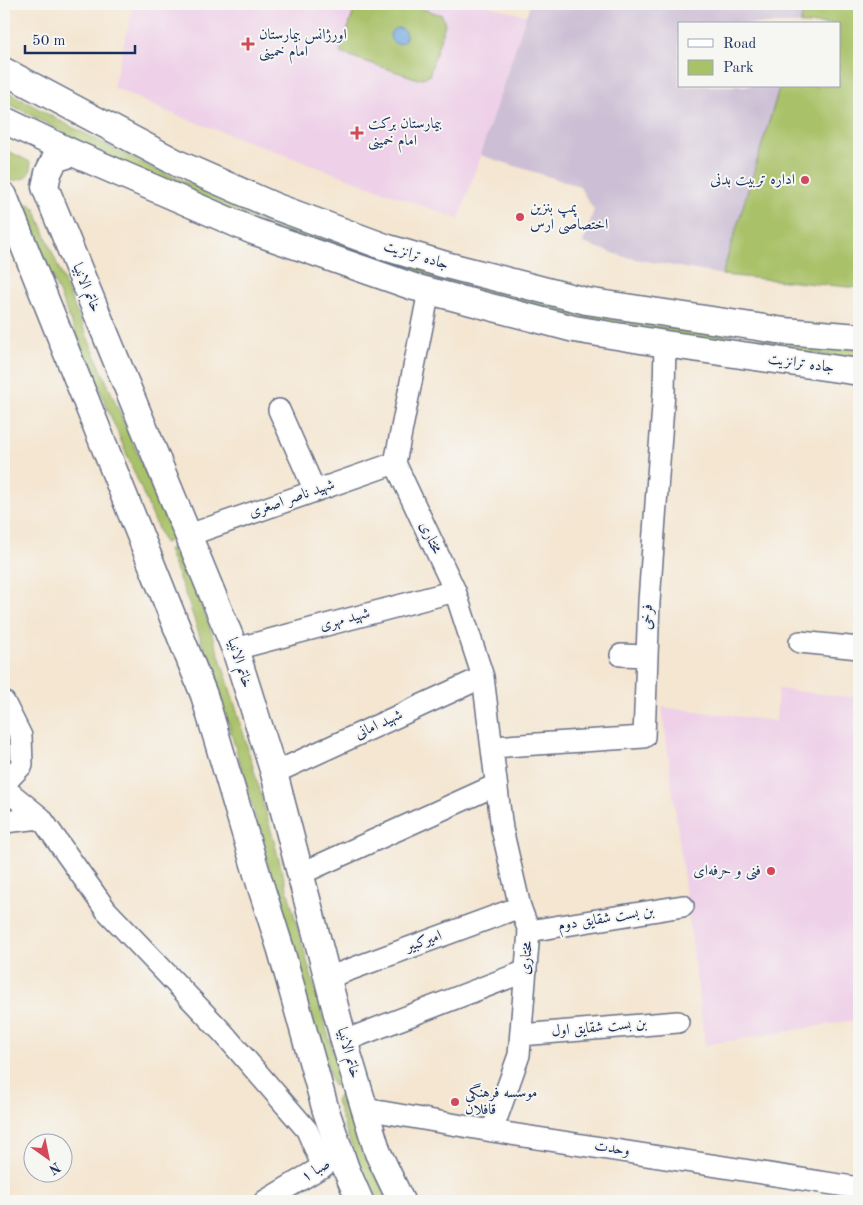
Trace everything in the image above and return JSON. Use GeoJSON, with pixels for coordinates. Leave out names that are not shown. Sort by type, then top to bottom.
{"type":"FeatureCollection","features":[{"type":"Feature","properties":{"kind":"main road","name":"جاده ترانزیت"},"geometry":{"type":"LineString","coordinates":[[4,71],[185,167],[274,206],[388,248],[446,265],[602,304],[784,331],[859,337]]}},
{"type":"Feature","properties":{"kind":"main road","name":"جاده ترانزیت"},"geometry":{"type":"LineString","coordinates":[[4,120],[73,153],[253,231],[429,291],[574,329],[859,372]]}},
{"type":"Feature","properties":{"kind":"main road"},"geometry":{"type":"LineString","coordinates":[[73,153],[55,160],[48,173],[45,187],[4,198],[204,695],[281,950],[326,1111],[332,1161],[346,1169],[360,1201]]}},
{"type":"Feature","properties":{"kind":"main road","name":"خاتم الانبیا"},"geometry":{"type":"LineString","coordinates":[[45,187],[235,649],[274,773],[327,978],[364,1109],[378,1154],[401,1201]]}},
{"type":"Feature","properties":{"kind":"main road"},"geometry":{"type":"LineString","coordinates":[[281,950],[286,930],[291,925],[299,922],[306,923],[317,938]]}},
{"type":"Feature","properties":{"kind":"street"},"geometry":{"type":"LineString","coordinates":[[395,463],[429,291]]}},
{"type":"Feature","properties":{"kind":"street","name":"فرخی"},"geometry":{"type":"LineString","coordinates":[[492,747],[644,737],[650,592],[664,392],[665,344]]}},
{"type":"Feature","properties":{"kind":"street"},"geometry":{"type":"LineString","coordinates":[[280,410],[315,491]]}},
{"type":"Feature","properties":{"kind":"street","name":"شهید ناصر اصغری"},"geometry":{"type":"LineString","coordinates":[[189,535],[395,463]]}},
{"type":"Feature","properties":{"kind":"street","name":"مختاری"},"geometry":{"type":"LineString","coordinates":[[395,463],[455,591],[483,677],[502,829],[520,906],[529,932],[519,1056],[492,1131]]}},
{"type":"Feature","properties":{"kind":"street","name":"شهید مهری"},"geometry":{"type":"LineString","coordinates":[[235,649],[455,591]]}},
{"type":"Feature","properties":{"kind":"street"},"geometry":{"type":"LineString","coordinates":[[800,642],[859,648]]}},
{"type":"Feature","properties":{"kind":"street"},"geometry":{"type":"LineString","coordinates":[[621,655],[647,656]]}},
{"type":"Feature","properties":{"kind":"street","name":"شهید امانی"},"geometry":{"type":"LineString","coordinates":[[274,773],[483,677]]}},
{"type":"Feature","properties":{"kind":"street"},"geometry":{"type":"LineString","coordinates":[[4,702],[21,736],[22,765],[4,786],[41,818],[106,910],[224,1034],[332,1161]]}},
{"type":"Feature","properties":{"kind":"street"},"geometry":{"type":"LineString","coordinates":[[300,874],[496,785]]}},
{"type":"Feature","properties":{"kind":"street"},"geometry":{"type":"LineString","coordinates":[[4,822],[41,818]]}},
{"type":"Feature","properties":{"kind":"street","name":"امیرکبیر"},"geometry":{"type":"LineString","coordinates":[[327,978],[520,906]]}},
{"type":"Feature","properties":{"kind":"street","name":"بن بست شقایق دوم"},"geometry":{"type":"LineString","coordinates":[[529,932],[683,906]]}},
{"type":"Feature","properties":{"kind":"street"},"geometry":{"type":"LineString","coordinates":[[344,1041],[526,971]]}},
{"type":"Feature","properties":{"kind":"street","name":"بن بست شقایق اول"},"geometry":{"type":"LineString","coordinates":[[521,1034],[678,1022]]}},
{"type":"Feature","properties":{"kind":"street","name":"وحدت"},"geometry":{"type":"LineString","coordinates":[[364,1109],[492,1131],[859,1188]]}},
{"type":"Feature","properties":{"kind":"street","name":"صبا ۱"},"geometry":{"type":"LineString","coordinates":[[265,1201],[332,1161]]}},
{"type":"Feature","properties":{"kind":"shaded area","name":"بیمارستان برکت امام خمینی"},"geometry":{"type":"Polygon","coordinates":[[[134,4],[483,4],[527,16],[459,219],[165,111],[113,87],[134,4]]]}},
{"type":"Feature","properties":{"kind":"shaded area"},"geometry":{"type":"Polygon","coordinates":[[[530,4],[806,4],[801,22],[678,22],[678,88],[779,88],[722,275],[625,257],[583,243],[594,210],[579,186],[480,155],[530,4]]]}},
{"type":"Feature","properties":{"kind":"shaded area","name":"فنی و حرفه‌ای"},"geometry":{"type":"Polygon","coordinates":[[[778,689],[859,698],[859,1021],[855,1020],[705,1045],[662,707],[776,721],[778,689]]]}},
{"type":"Feature","properties":{"kind":"green space"},"geometry":{"type":"Polygon","coordinates":[[[356,4],[407,4],[442,15],[445,24],[429,76],[418,79],[340,53],[356,4]]]}},
{"type":"Feature","properties":{"kind":"green space","name":"اداره تربیت بدنی"},"geometry":{"type":"Polygon","coordinates":[[[806,4],[859,4],[859,288],[722,275],[779,88],[840,88],[840,22],[801,22],[806,4]]]}},
{"type":"Feature","properties":{"kind":"green space"},"geometry":{"type":"Polygon","coordinates":[[[4,89],[58,120],[155,169],[259,213],[617,319],[707,333],[859,349],[859,358],[800,353],[658,335],[512,302],[353,257],[218,207],[117,161],[4,101],[4,89]]]}},
{"type":"Feature","properties":{"kind":"green space"},"geometry":{"type":"Polygon","coordinates":[[[4,149],[30,162],[31,170],[25,178],[10,180],[4,167],[4,149]]]}},
{"type":"Feature","properties":{"kind":"green space"},"geometry":{"type":"Polygon","coordinates":[[[30,204],[35,209],[71,299],[174,539],[164,543],[24,210],[25,205],[30,204]]]}},
{"type":"Feature","properties":{"kind":"green space"},"geometry":{"type":"Polygon","coordinates":[[[177,546],[205,615],[229,685],[250,756],[341,1079],[341,1082],[333,1086],[295,963],[222,702],[189,604],[168,550],[177,546]]]}},
{"type":"Feature","properties":{"kind":"green space"},"geometry":{"type":"Polygon","coordinates":[[[344,1093],[349,1095],[387,1201],[373,1201],[357,1163],[336,1101],[344,1093]]]}},
{"type":"Feature","properties":{"kind":"water"},"geometry":{"type":"Polygon","coordinates":[[[395,28],[401,28],[406,33],[404,42],[395,44],[390,39],[390,33],[395,28]]]}},
{"type":"Feature","properties":{"kind":"place","name":"اورژانس بیمارستان امام خمینی"},"geometry":{"type":"Point","coordinates":[248,44]}},
{"type":"Feature","properties":{"kind":"place","name":"بیمارستان برکت امام خمینی"},"geometry":{"type":"Point","coordinates":[357,133]}},
{"type":"Feature","properties":{"kind":"place","name":"اداره تربیت بدنی"},"geometry":{"type":"Point","coordinates":[805,180]}},
{"type":"Feature","properties":{"kind":"place","name":"پمپ بنزین اختصاصی ارس"},"geometry":{"type":"Point","coordinates":[520,217]}},
{"type":"Feature","properties":{"kind":"place","name":"فنی و حرفه‌ای"},"geometry":{"type":"Point","coordinates":[771,871]}},
{"type":"Feature","properties":{"kind":"place","name":"موسسه فرهنگی قافلان"},"geometry":{"type":"Point","coordinates":[455,1102]}}]}
